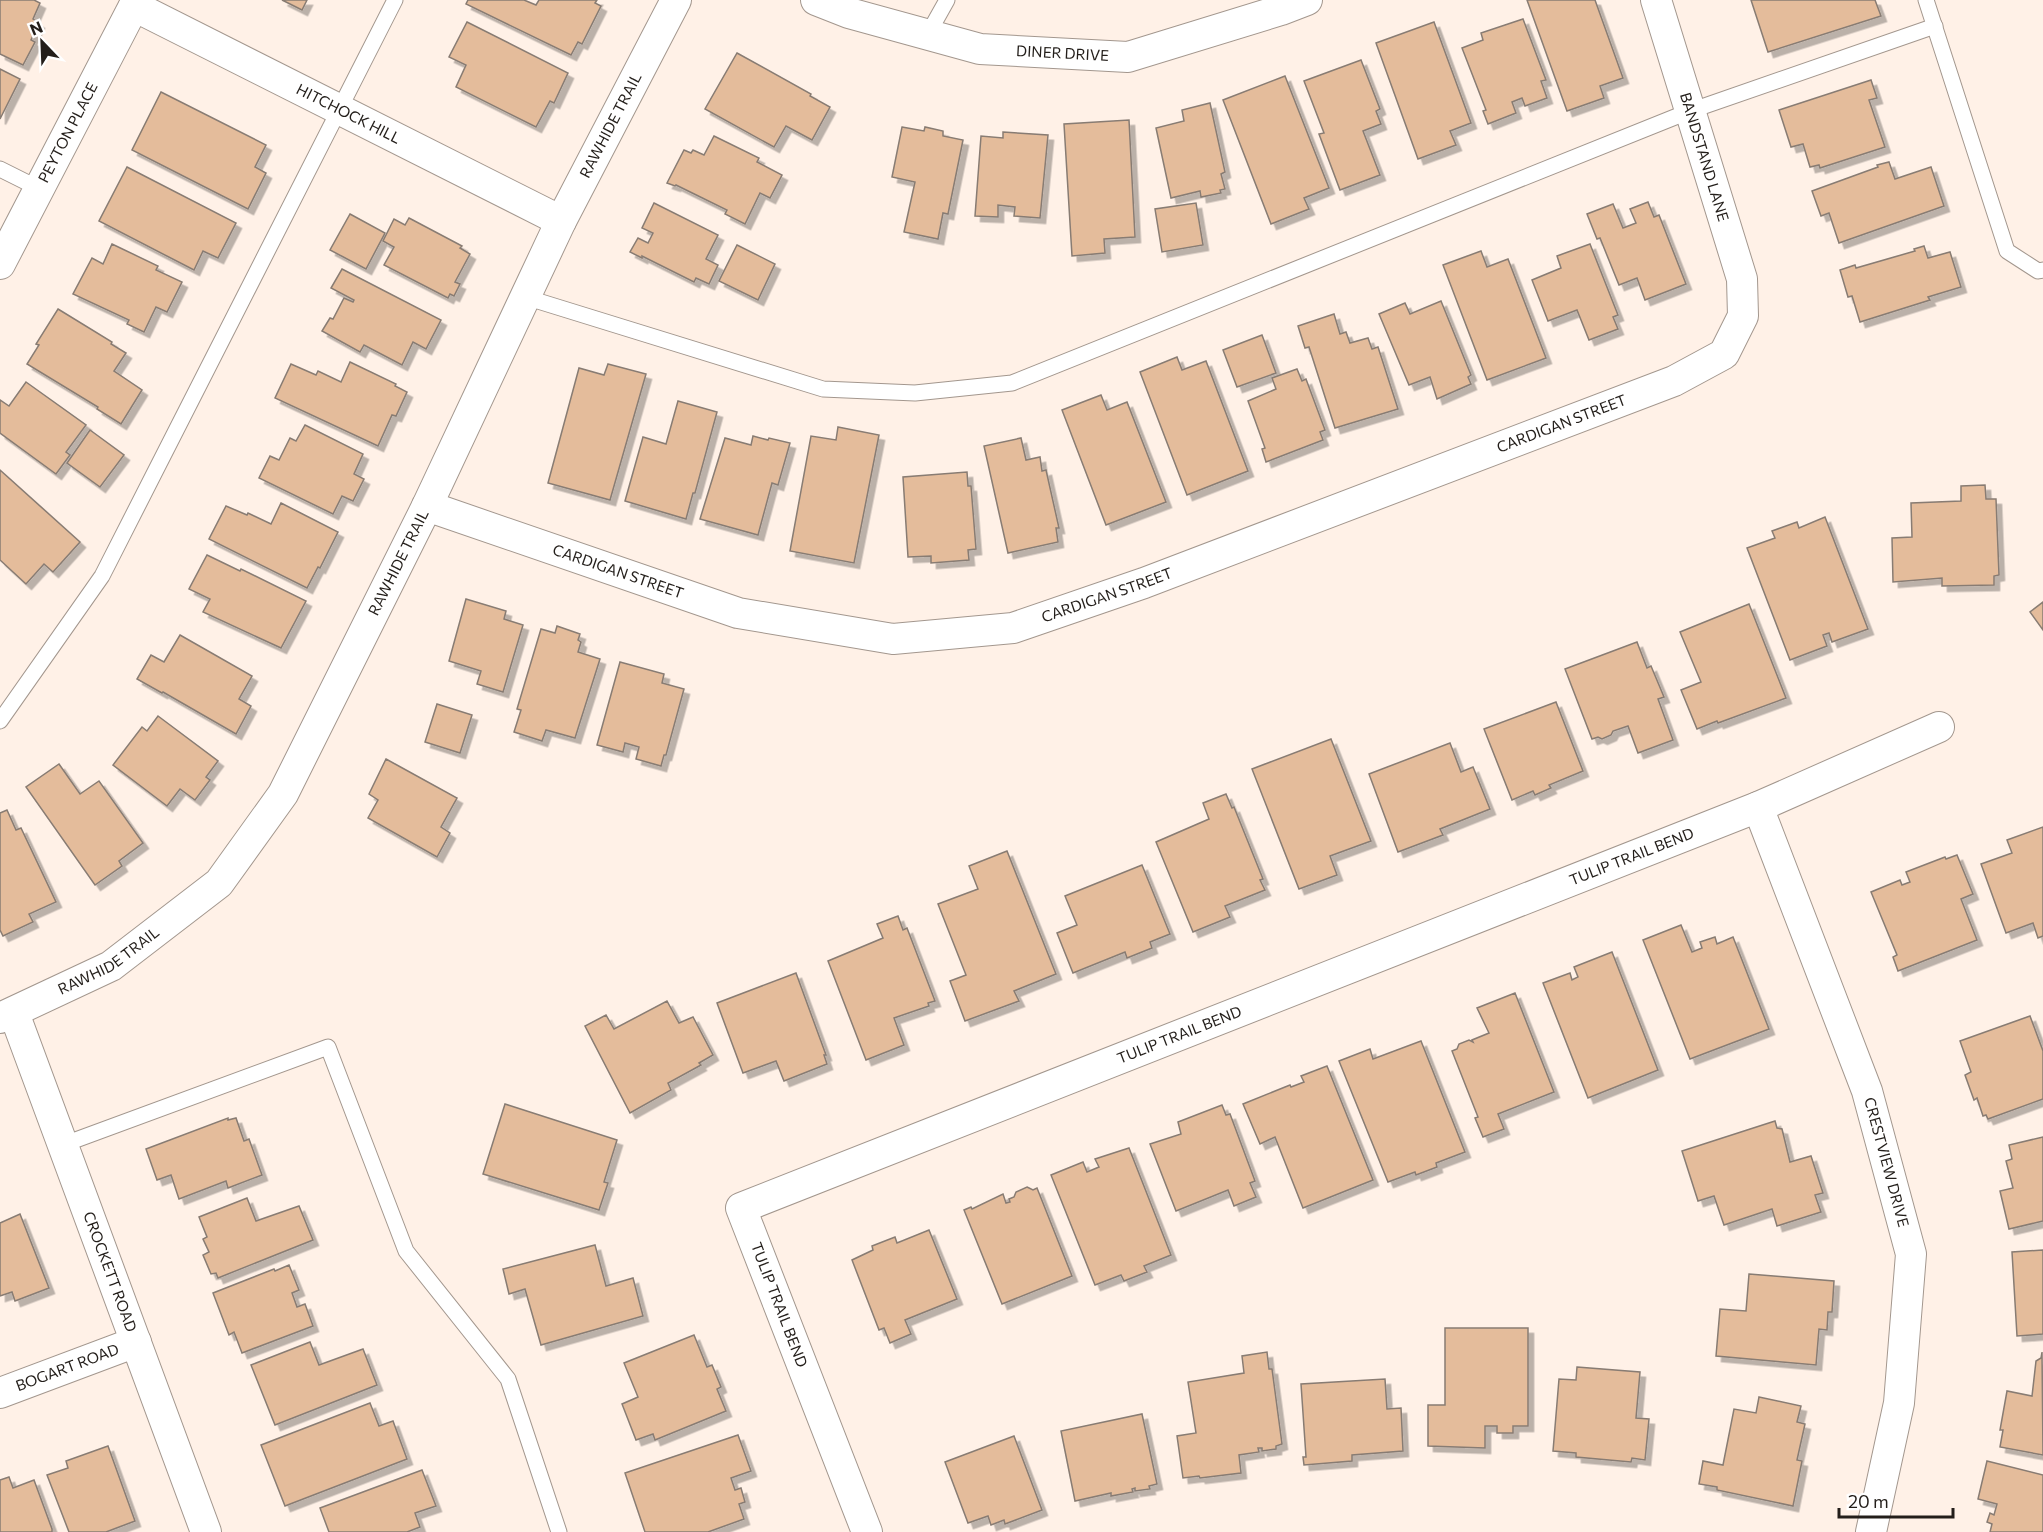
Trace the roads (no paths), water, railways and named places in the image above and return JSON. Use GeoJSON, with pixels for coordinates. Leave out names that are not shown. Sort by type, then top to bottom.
{"type":"FeatureCollection","features":[{"type":"Feature","properties":{"kind":"street","name":"RAWHIDE TRAIL"},"geometry":{"type":"LineString","coordinates":[[7,1016],[111,966],[219,883],[283,794],[427,506],[561,221],[676,0]]}},
{"type":"Feature","properties":{"kind":"street","name":"DINER DRIVE"},"geometry":{"type":"LineString","coordinates":[[816,0],[849,13],[980,49],[1128,57],[1307,0]]}},
{"type":"Feature","properties":{"kind":"street","name":"BANDSTAND LANE"},"geometry":{"type":"LineString","coordinates":[[1656,0],[1742,279],[1743,316]]}},
{"type":"Feature","properties":{"kind":"street","name":"HITCHOCK HILL"},"geometry":{"type":"LineString","coordinates":[[136,3],[561,221]]}},
{"type":"Feature","properties":{"kind":"street","name":"PEYTON PLACE"},"geometry":{"type":"LineString","coordinates":[[0,264],[136,3]]}},
{"type":"Feature","properties":{"kind":"street","name":"CARDIGAN STREET"},"geometry":{"type":"LineString","coordinates":[[427,506],[738,613],[893,639],[1013,628],[1144,583],[1674,381],[1724,354],[1743,316]]}},
{"type":"Feature","properties":{"kind":"street","name":"TULIP TRAIL BEND"},"geometry":{"type":"LineString","coordinates":[[867,1532],[741,1208],[1758,807],[1939,727]]}},
{"type":"Feature","properties":{"kind":"street","name":"CRESTVIEW DRIVE"},"geometry":{"type":"LineString","coordinates":[[1758,807],[1867,1091],[1911,1254],[1899,1403],[1871,1532]]}},
{"type":"Feature","properties":{"kind":"street","name":"CROCKETT ROAD"},"geometry":{"type":"LineString","coordinates":[[7,1016],[62,1145],[206,1532]]}},
{"type":"Feature","properties":{"kind":"street","name":"BOGART ROAD"},"geometry":{"type":"LineString","coordinates":[[0,1393],[136,1342]]}},
{"type":"Feature","properties":{"kind":"lane"},"geometry":{"type":"LineString","coordinates":[[0,721],[102,576],[395,0]]}},
{"type":"Feature","properties":{"kind":"lane"},"geometry":{"type":"LineString","coordinates":[[928,34],[946,0]]}},
{"type":"Feature","properties":{"kind":"lane"},"geometry":{"type":"LineString","coordinates":[[1926,0],[2007,251],[2038,271],[2043,270]]}},
{"type":"Feature","properties":{"kind":"lane"},"geometry":{"type":"LineString","coordinates":[[525,297],[824,389],[915,393],[1012,383],[1690,111],[1935,26]]}},
{"type":"Feature","properties":{"kind":"lane"},"geometry":{"type":"LineString","coordinates":[[0,169],[40,189]]}},
{"type":"Feature","properties":{"kind":"lane"},"geometry":{"type":"LineString","coordinates":[[62,1145],[328,1047],[406,1251],[508,1380],[559,1532]]}}]}
